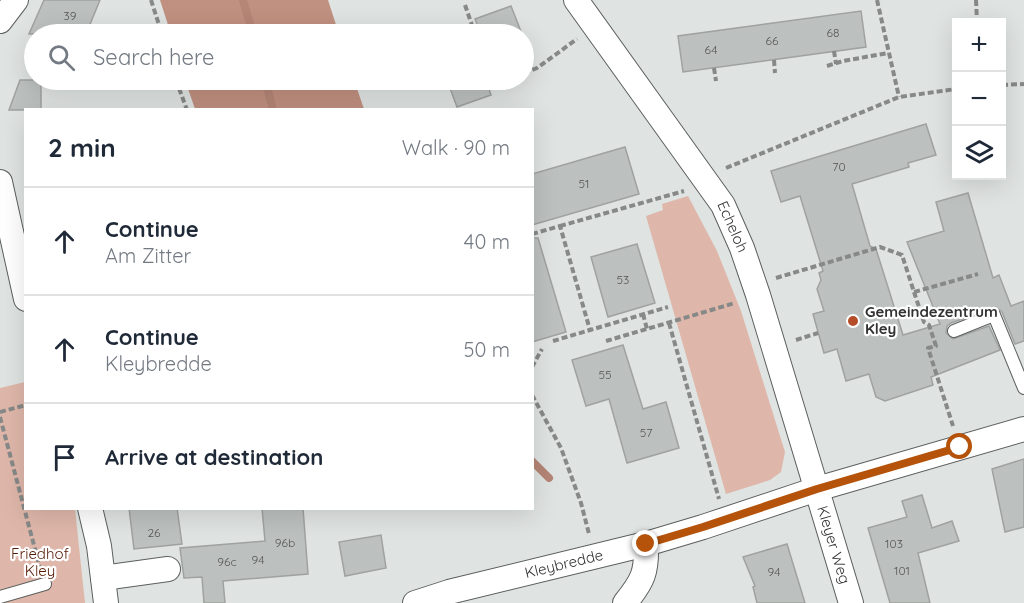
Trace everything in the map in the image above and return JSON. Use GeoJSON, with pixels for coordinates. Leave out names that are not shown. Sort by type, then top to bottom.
{"type":"FeatureCollection","features":[{"type":"Feature","properties":{"kind":"street"},"geometry":{"type":"LineString","coordinates":[[0,21],[16,0]]}},
{"type":"Feature","properties":{"kind":"street","name":"Echeloh"},"geometry":{"type":"LineString","coordinates":[[576,0],[723,205],[757,290],[817,489]]}},
{"type":"Feature","properties":{"kind":"street"},"geometry":{"type":"LineString","coordinates":[[0,182],[24,290]]}},
{"type":"Feature","properties":{"kind":"street","name":"Kleybredde"},"geometry":{"type":"LineString","coordinates":[[415,603],[449,592],[646,544],[817,489],[1024,429]]}},
{"type":"Feature","properties":{"kind":"street","name":"Kleyer Weg"},"geometry":{"type":"LineString","coordinates":[[817,489],[851,603]]}},
{"type":"Feature","properties":{"kind":"street"},"geometry":{"type":"LineString","coordinates":[[90,510],[99,546],[106,603]]}},
{"type":"Feature","properties":{"kind":"street"},"geometry":{"type":"LineString","coordinates":[[625,603],[637,588],[647,565],[646,544]]}},
{"type":"Feature","properties":{"kind":"street"},"geometry":{"type":"LineString","coordinates":[[103,578],[168,569]]}},
{"type":"Feature","properties":{"kind":"lane"},"geometry":{"type":"LineString","coordinates":[[954,331],[994,315],[1024,388]]}},
{"type":"Feature","properties":{"kind":"lane"},"geometry":{"type":"LineString","coordinates":[[0,597],[45,584]]}},
{"type":"Feature","properties":{"kind":"path"},"geometry":{"type":"LineString","coordinates":[[151,0],[159,24]]}},
{"type":"Feature","properties":{"kind":"path"},"geometry":{"type":"LineString","coordinates":[[877,0],[899,97]]}},
{"type":"Feature","properties":{"kind":"path"},"geometry":{"type":"LineString","coordinates":[[976,0],[977,18]]}},
{"type":"Feature","properties":{"kind":"path"},"geometry":{"type":"LineString","coordinates":[[465,5],[472,24]]}},
{"type":"Feature","properties":{"kind":"path"},"geometry":{"type":"LineString","coordinates":[[534,69],[594,26]]}},
{"type":"Feature","properties":{"kind":"path"},"geometry":{"type":"LineString","coordinates":[[834,51],[836,64]]}},
{"type":"Feature","properties":{"kind":"path"},"geometry":{"type":"LineString","coordinates":[[827,66],[888,53]]}},
{"type":"Feature","properties":{"kind":"path"},"geometry":{"type":"LineString","coordinates":[[774,60],[775,74]]}},
{"type":"Feature","properties":{"kind":"path"},"geometry":{"type":"LineString","coordinates":[[714,68],[716,81]]}},
{"type":"Feature","properties":{"kind":"path"},"geometry":{"type":"LineString","coordinates":[[1006,85],[1024,84]]}},
{"type":"Feature","properties":{"kind":"path"},"geometry":{"type":"LineString","coordinates":[[180,90],[186,108]]}},
{"type":"Feature","properties":{"kind":"path"},"geometry":{"type":"LineString","coordinates":[[703,177],[899,97],[952,90]]}},
{"type":"Feature","properties":{"kind":"path"},"geometry":{"type":"LineString","coordinates":[[534,233],[681,192]]}},
{"type":"Feature","properties":{"kind":"path"},"geometry":{"type":"LineString","coordinates":[[560,226],[590,330]]}},
{"type":"Feature","properties":{"kind":"path"},"geometry":{"type":"LineString","coordinates":[[606,341],[669,323],[880,247],[902,255],[924,322],[929,325],[936,345],[928,348],[960,447]]}},
{"type":"Feature","properties":{"kind":"path"},"geometry":{"type":"LineString","coordinates":[[914,292],[978,274]]}},
{"type":"Feature","properties":{"kind":"path"},"geometry":{"type":"LineString","coordinates":[[553,341],[668,307]]}},
{"type":"Feature","properties":{"kind":"path"},"geometry":{"type":"LineString","coordinates":[[643,314],[647,329]]}},
{"type":"Feature","properties":{"kind":"path"},"geometry":{"type":"LineString","coordinates":[[669,323],[725,519]]}},
{"type":"Feature","properties":{"kind":"path"},"geometry":{"type":"LineString","coordinates":[[534,363],[542,349]]}},
{"type":"Feature","properties":{"kind":"path"},"geometry":{"type":"LineString","coordinates":[[534,399],[561,448],[581,503],[592,558]]}},
{"type":"Feature","properties":{"kind":"path"},"geometry":{"type":"LineString","coordinates":[[0,412],[24,406]]}},
{"type":"Feature","properties":{"kind":"path"},"geometry":{"type":"LineString","coordinates":[[0,417],[24,506]]}},
{"type":"Feature","properties":{"kind":"path"},"geometry":{"type":"LineString","coordinates":[[25,510],[45,584]]}},
{"type":"Feature","properties":{"kind":"green space"},"geometry":{"type":"Polygon","coordinates":[[[688,196],[717,251],[741,311],[785,452],[781,472],[770,480],[726,494],[646,216],[663,210],[662,204],[688,196]]]}},
{"type":"Feature","properties":{"kind":"green space","name":"Friedhof Kley"},"geometry":{"type":"Polygon","coordinates":[[[24,382],[24,510],[75,510],[85,603],[0,603],[0,388],[24,382]]]}},
{"type":"Feature","properties":{"kind":"shaded area"},"geometry":{"type":"Polygon","coordinates":[[[160,0],[328,0],[336,24],[168,24],[160,0]]]}},
{"type":"Feature","properties":{"kind":"shaded area"},"geometry":{"type":"Polygon","coordinates":[[[188,90],[357,90],[364,108],[195,108],[188,90]]]}},
{"type":"Feature","properties":{"kind":"building"},"geometry":{"type":"Polygon","coordinates":[[[44,0],[100,0],[90,24],[33,24],[44,0]]]}},
{"type":"Feature","properties":{"kind":"building"},"geometry":{"type":"Polygon","coordinates":[[[511,6],[518,24],[477,24],[475,19],[511,6]]]}},
{"type":"Feature","properties":{"kind":"building"},"geometry":{"type":"Polygon","coordinates":[[[861,11],[866,47],[683,72],[678,36],[861,11]]]}},
{"type":"Feature","properties":{"kind":"building"},"geometry":{"type":"Polygon","coordinates":[[[20,80],[24,80],[24,90],[41,90],[41,108],[9,110],[20,80]]]}},
{"type":"Feature","properties":{"kind":"building"},"geometry":{"type":"Polygon","coordinates":[[[451,90],[489,90],[491,95],[457,107],[451,90]]]}},
{"type":"Feature","properties":{"kind":"building"},"geometry":{"type":"Polygon","coordinates":[[[926,124],[936,155],[908,163],[909,167],[852,184],[870,246],[876,249],[903,335],[940,324],[907,242],[944,231],[936,202],[968,193],[993,278],[999,275],[1011,306],[1024,301],[1024,341],[1015,344],[1002,312],[996,307],[951,323],[947,326],[946,333],[953,339],[989,326],[1000,350],[931,377],[933,385],[885,401],[876,397],[869,374],[846,381],[837,349],[824,353],[813,314],[824,311],[817,289],[821,280],[819,273],[823,271],[800,196],[781,202],[771,171],[926,124]]]}},
{"type":"Feature","properties":{"kind":"building"},"geometry":{"type":"Polygon","coordinates":[[[625,147],[639,194],[534,224],[534,173],[625,147]]]}},
{"type":"Feature","properties":{"kind":"building"},"geometry":{"type":"Polygon","coordinates":[[[534,238],[538,238],[566,332],[534,341],[534,238]]]}},
{"type":"Feature","properties":{"kind":"building"},"geometry":{"type":"Polygon","coordinates":[[[637,244],[655,303],[608,317],[591,257],[637,244]]]}},
{"type":"Feature","properties":{"kind":"building"},"geometry":{"type":"Polygon","coordinates":[[[623,345],[643,409],[666,402],[679,448],[627,463],[609,399],[586,406],[572,360],[623,345]]]}},
{"type":"Feature","properties":{"kind":"building"},"geometry":{"type":"Polygon","coordinates":[[[1024,459],[1024,527],[1005,532],[992,469],[1024,459]]]}},
{"type":"Feature","properties":{"kind":"building"},"geometry":{"type":"Polygon","coordinates":[[[922,495],[932,528],[952,521],[959,541],[918,553],[930,603],[890,603],[868,528],[907,517],[902,501],[922,495]]]}},
{"type":"Feature","properties":{"kind":"building"},"geometry":{"type":"Polygon","coordinates":[[[129,510],[177,510],[182,544],[134,549],[129,510]]]}},
{"type":"Feature","properties":{"kind":"building"},"geometry":{"type":"Polygon","coordinates":[[[262,510],[303,510],[308,574],[223,581],[225,603],[204,603],[202,577],[184,578],[180,548],[265,541],[262,510]]]}},
{"type":"Feature","properties":{"kind":"building"},"geometry":{"type":"Polygon","coordinates":[[[381,535],[386,568],[345,576],[339,542],[381,535]]]}},
{"type":"Feature","properties":{"kind":"building"},"geometry":{"type":"Polygon","coordinates":[[[787,544],[805,603],[757,603],[753,587],[755,586],[743,557],[787,544]]]}},
{"type":"Feature","properties":{"kind":"waterway"},"geometry":{"type":"LineString","coordinates":[[243,0],[250,24]]}},
{"type":"Feature","properties":{"kind":"waterway"},"geometry":{"type":"LineString","coordinates":[[268,90],[272,108]]}},
{"type":"Feature","properties":{"kind":"waterway"},"geometry":{"type":"LineString","coordinates":[[534,463],[549,478]]}},
{"type":"Feature","properties":{"kind":"place","name":"Gemeindezentrum Kley"},"geometry":{"type":"Point","coordinates":[853,321]}},
{"type":"Feature","properties":{"kind":"route"},"geometry":{"type":"LineString","coordinates":[[646,544],[817,489],[960,447]]}}]}
